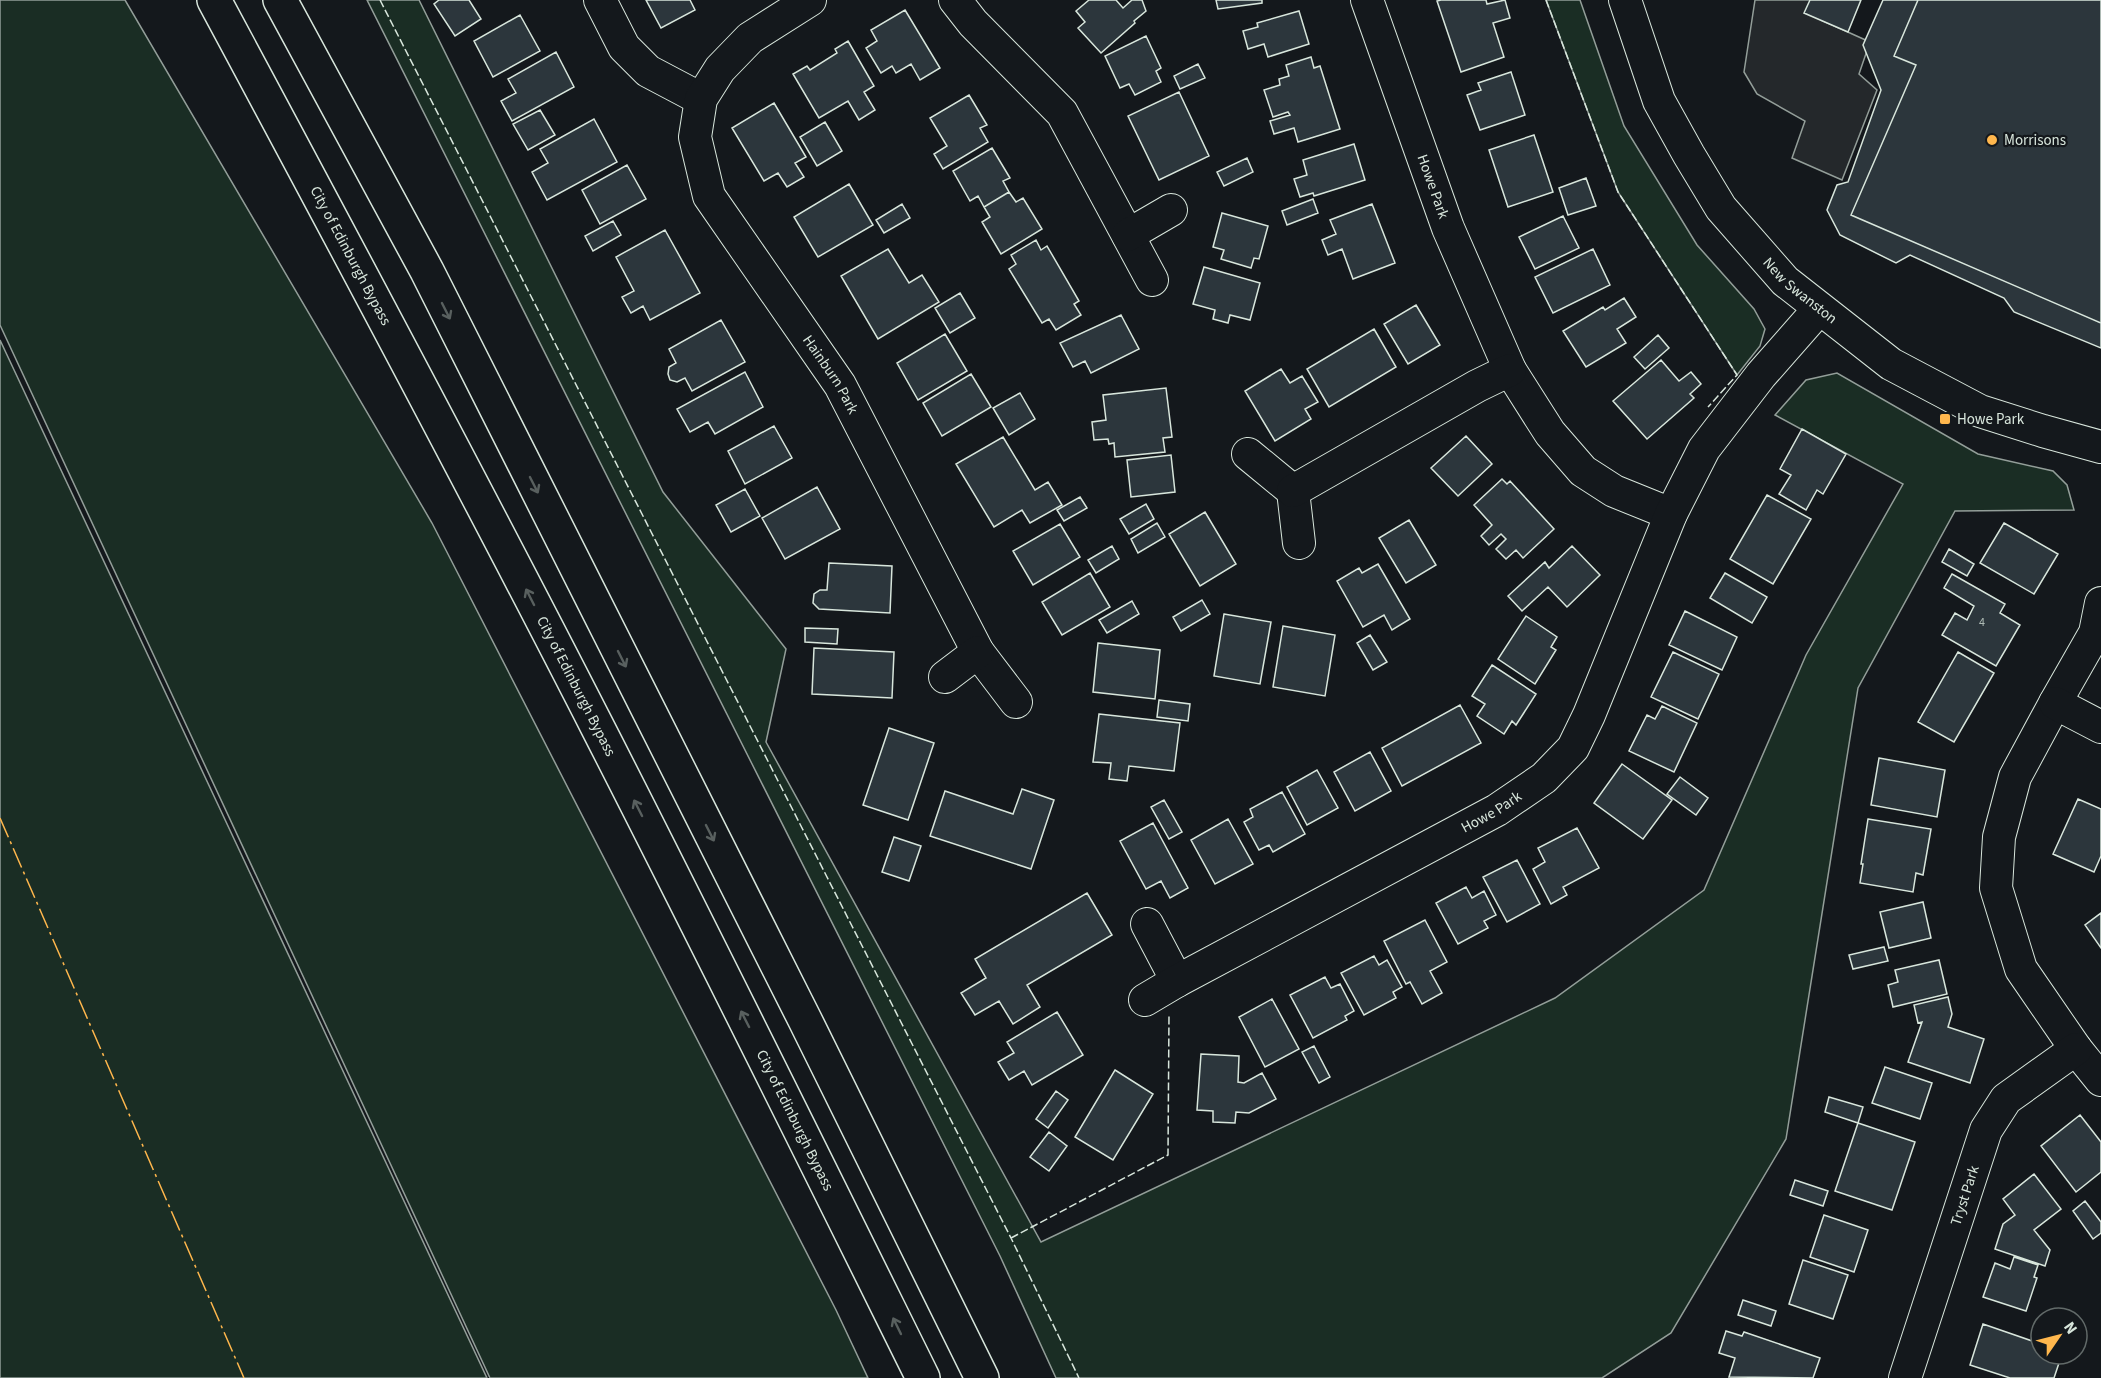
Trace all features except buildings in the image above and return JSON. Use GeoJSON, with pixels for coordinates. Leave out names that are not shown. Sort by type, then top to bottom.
{"type":"FeatureCollection","features":[{"type":"Feature","properties":{"kind":"highway"},"geometry":{"type":"LineString","coordinates":[[191,0],[377,303]]}},
{"type":"Feature","properties":{"kind":"highway","name":"City of Edinburgh Bypass"},"geometry":{"type":"LineString","coordinates":[[214,0],[377,303],[597,727],[747,1022],[923,1378]]}},
{"type":"Feature","properties":{"kind":"highway"},"geometry":{"type":"LineString","coordinates":[[280,0],[427,272],[800,1009],[982,1378]]}},
{"type":"Feature","properties":{"kind":"highway"},"geometry":{"type":"LineString","coordinates":[[300,0],[427,272]]}},
{"type":"Feature","properties":{"kind":"street"},"geometry":{"type":"LineString","coordinates":[[600,0],[624,47],[648,71],[701,99]]}},
{"type":"Feature","properties":{"kind":"street","name":"Hainburn Park"},"geometry":{"type":"LineString","coordinates":[[810,0],[750,38],[720,69],[701,99],[695,137],[709,196],[840,385],[978,652],[1016,702]]}},
{"type":"Feature","properties":{"kind":"street"},"geometry":{"type":"LineString","coordinates":[[955,0],[973,23],[1062,113],[1152,280]]}},
{"type":"Feature","properties":{"kind":"street","name":"Howe Park"},"geometry":{"type":"LineString","coordinates":[[1367,0],[1448,228],[1510,370],[1550,433],[1583,471],[1614,491],[1671,514]]}},
{"type":"Feature","properties":{"kind":"street","name":"New Swanston"},"geometry":{"type":"LineString","coordinates":[[1625,0],[1659,101],[1689,156],[1721,208],[1785,280],[1891,364],[1980,411],[2101,447]]}},
{"type":"Feature","properties":{"kind":"street"},"geometry":{"type":"LineString","coordinates":[[1128,235],[1171,210]]}},
{"type":"Feature","properties":{"kind":"street","name":"Howe Park"},"geometry":{"type":"LineString","coordinates":[[1145,1000],[1497,810],[1544,778],[1573,748],[1589,716],[1671,514],[1704,449],[1761,375],[1819,309]]}},
{"type":"Feature","properties":{"kind":"street"},"geometry":{"type":"LineString","coordinates":[[1293,491],[1477,386],[1510,370]]}},
{"type":"Feature","properties":{"kind":"street"},"geometry":{"type":"LineString","coordinates":[[1248,454],[1293,491],[1299,543]]}},
{"type":"Feature","properties":{"kind":"street"},"geometry":{"type":"LineString","coordinates":[[2101,603],[2095,633],[2015,777],[1999,837],[1996,888],[2021,969],[2076,1049],[2101,1080]]}},
{"type":"Feature","properties":{"kind":"street"},"geometry":{"type":"LineString","coordinates":[[945,677],[978,652]]}},
{"type":"Feature","properties":{"kind":"street"},"geometry":{"type":"LineString","coordinates":[[2055,703],[2101,727]]}},
{"type":"Feature","properties":{"kind":"street"},"geometry":{"type":"LineString","coordinates":[[1147,924],[1177,981]]}},
{"type":"Feature","properties":{"kind":"street","name":"Tryst Park"},"geometry":{"type":"LineString","coordinates":[[1905,1378],[1986,1130],[2006,1099],[2076,1049]]}},
{"type":"Feature","properties":{"kind":"green space"},"geometry":{"type":"Polygon","coordinates":[[[0,0],[125,0],[432,523],[836,1310],[868,1378],[490,1378],[0,325],[0,0]]]}},
{"type":"Feature","properties":{"kind":"green space"},"geometry":{"type":"Polygon","coordinates":[[[367,0],[419,0],[663,492],[786,649],[766,742],[1041,1242],[1555,998],[1704,890],[1806,655],[1903,484],[1775,415],[1806,380],[1837,373],[1978,454],[2053,471],[2067,485],[2074,510],[1955,511],[1858,688],[1786,1139],[1671,1333],[1602,1378],[1056,1378],[1000,1256],[367,0]]]}},
{"type":"Feature","properties":{"kind":"green space"},"geometry":{"type":"Polygon","coordinates":[[[1546,0],[1580,0],[1624,126],[1697,245],[1754,309],[1765,329],[1760,346],[1737,375],[1618,192],[1546,0]]]}},
{"type":"Feature","properties":{"kind":"green space"},"geometry":{"type":"Polygon","coordinates":[[[0,340],[487,1378],[0,1378],[0,340]]]}},
{"type":"Feature","properties":{"kind":"shaded area"},"geometry":{"type":"Polygon","coordinates":[[[1755,0],[1828,0],[1821,20],[1870,42],[1859,74],[1877,90],[1842,180],[1792,158],[1805,121],[1757,94],[1744,72],[1755,0]]]}},
{"type":"Feature","properties":{"kind":"fence"},"geometry":{"type":"LineString","coordinates":[[380,0],[1011,1238],[1079,1378]]}},
{"type":"Feature","properties":{"kind":"fence"},"geometry":{"type":"LineString","coordinates":[[1546,0],[1618,192],[1737,375],[1708,407]]}},
{"type":"Feature","properties":{"kind":"fence"},"geometry":{"type":"LineString","coordinates":[[1011,1238],[1168,1155],[1169,1015]]}},
{"type":"Feature","properties":{"kind":"power"},"geometry":{"type":"LineString","coordinates":[[0,818],[244,1378]]}},
{"type":"Feature","properties":{"kind":"place","name":"Morrisons"},"geometry":{"type":"Point","coordinates":[1992,140]}},
{"type":"Feature","properties":{"kind":"place","name":"Howe Park"},"geometry":{"type":"Point","coordinates":[1945,419]}}]}
